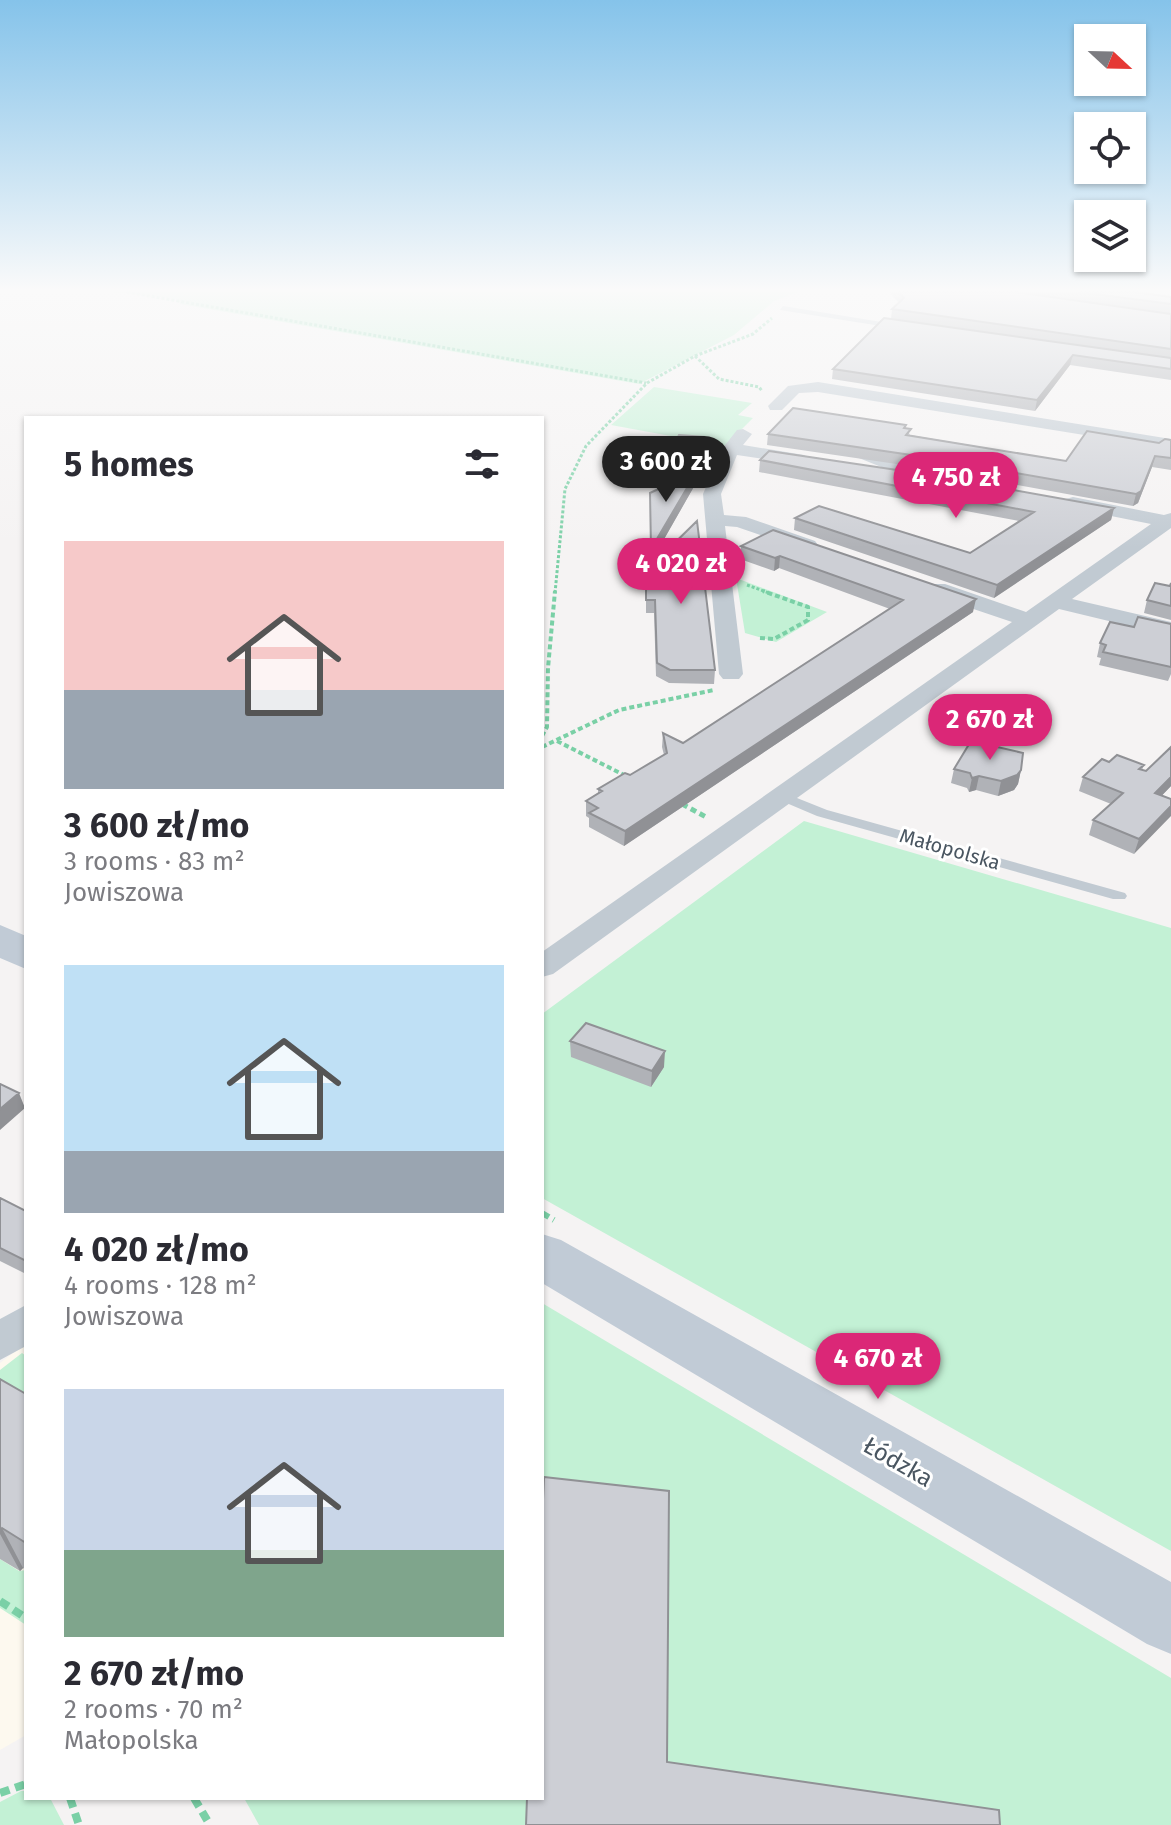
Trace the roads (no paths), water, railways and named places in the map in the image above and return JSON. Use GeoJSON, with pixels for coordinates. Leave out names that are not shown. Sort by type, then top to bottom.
{"type":"FeatureCollection","features":[{"type":"Feature","properties":{"kind":"street"},"geometry":{"type":"LineString","coordinates":[[776,406],[794,389],[818,387],[1171,444]]}},
{"type":"Feature","properties":{"kind":"street"},"geometry":{"type":"LineString","coordinates":[[731,674],[719,581],[712,489],[731,449],[743,434],[763,435]]}},
{"type":"Feature","properties":{"kind":"street"},"geometry":{"type":"LineString","coordinates":[[731,449],[830,457],[931,479]]}},
{"type":"Feature","properties":{"kind":"street"},"geometry":{"type":"LineString","coordinates":[[1056,500],[1170,521]]}},
{"type":"Feature","properties":{"kind":"street"},"geometry":{"type":"LineString","coordinates":[[713,520],[739,521],[829,552]]}},
{"type":"Feature","properties":{"kind":"street"},"geometry":{"type":"LineString","coordinates":[[544,966],[1170,521]]}},
{"type":"Feature","properties":{"kind":"street"},"geometry":{"type":"LineString","coordinates":[[920,583],[1029,620]]}},
{"type":"Feature","properties":{"kind":"street"},"geometry":{"type":"LineString","coordinates":[[1056,602],[1171,629]]}},
{"type":"Feature","properties":{"kind":"street"},"geometry":{"type":"LineString","coordinates":[[0,939],[24,954]]}},
{"type":"Feature","properties":{"kind":"street","name":"Łódzka"},"geometry":{"type":"LineString","coordinates":[[544,1257],[1171,1620]]}},
{"type":"Feature","properties":{"kind":"lane","name":"Małopolska"},"geometry":{"type":"LineString","coordinates":[[782,796],[822,813],[1119,896]]}}]}
